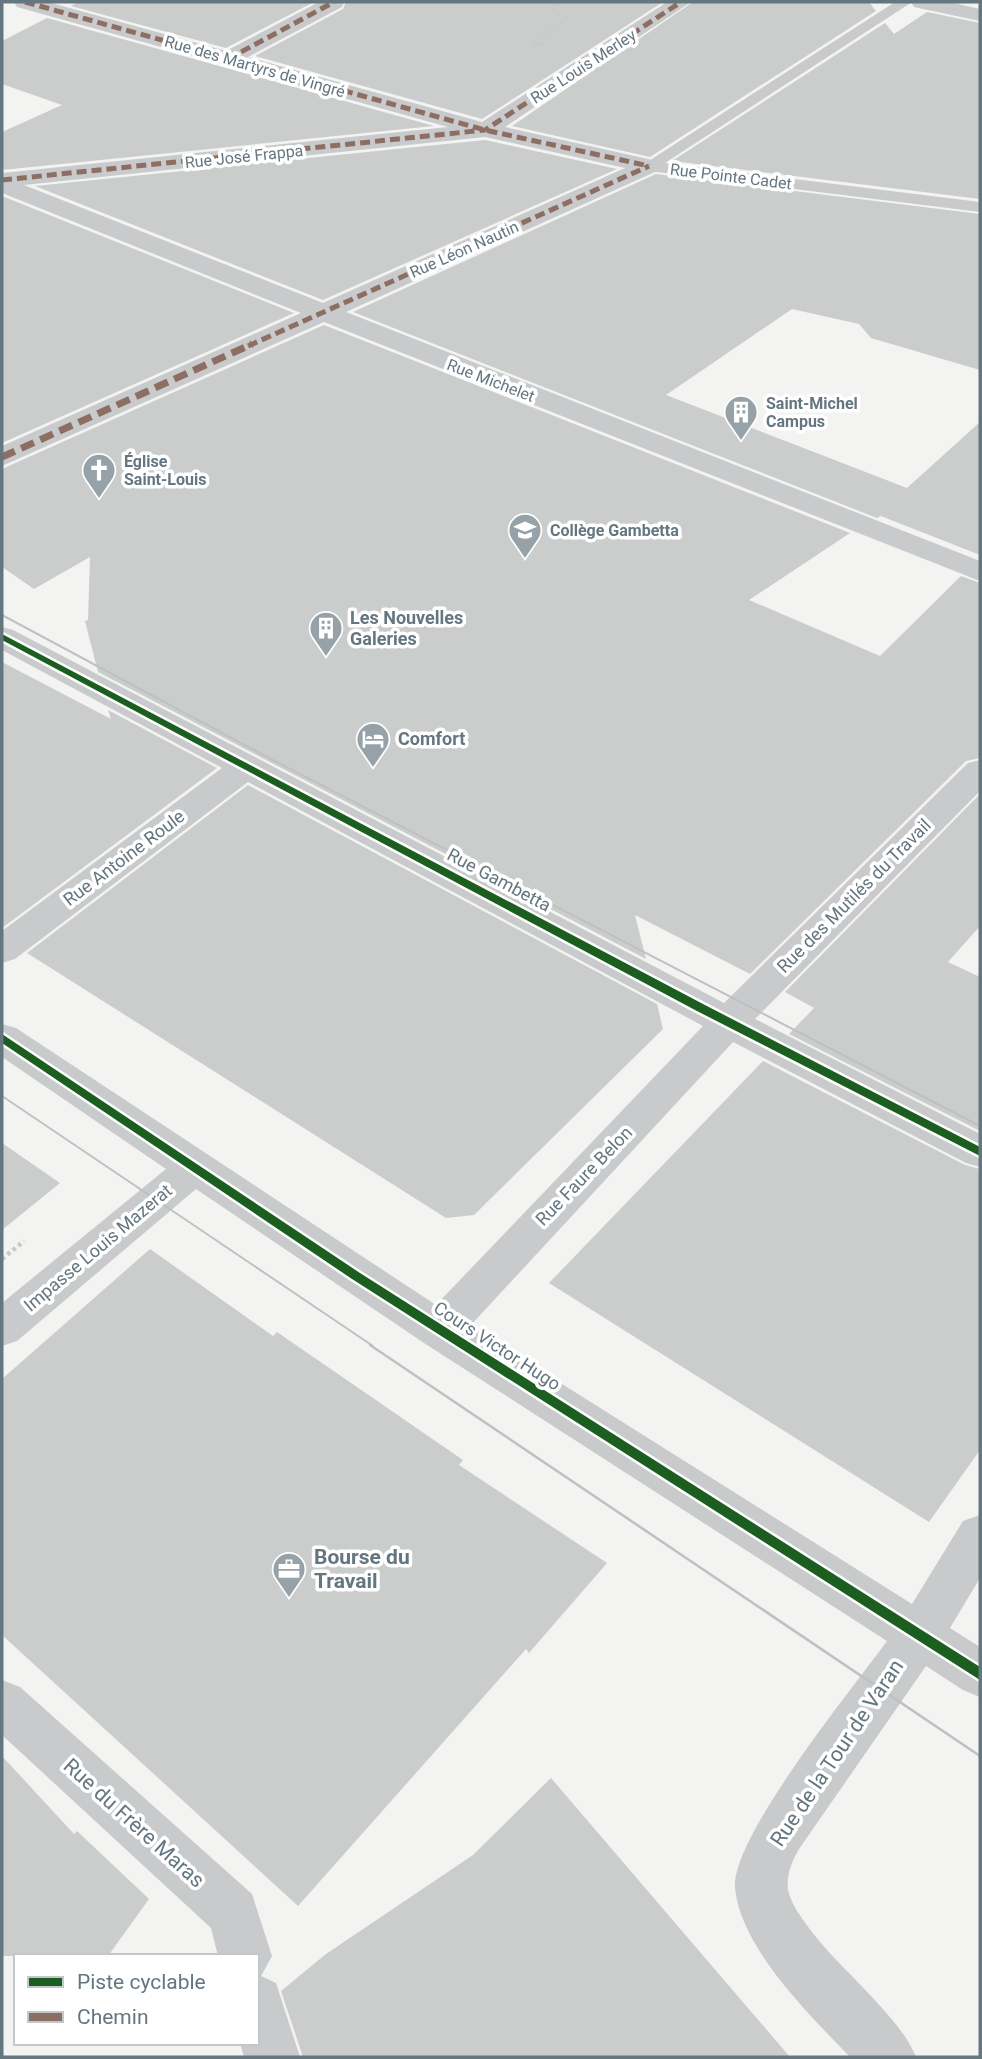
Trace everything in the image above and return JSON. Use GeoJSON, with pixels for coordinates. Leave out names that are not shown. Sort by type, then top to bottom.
{"type":"FeatureCollection","features":[{"type":"Feature","properties":{"kind":"street","name":"Rue des Martyrs de Vingré"},"geometry":{"type":"LineString","coordinates":[[25,2],[485,130]]}},
{"type":"Feature","properties":{"kind":"street"},"geometry":{"type":"LineString","coordinates":[[228,59],[334,2]]}},
{"type":"Feature","properties":{"kind":"street","name":"Rue Louis Merley"},"geometry":{"type":"LineString","coordinates":[[485,130],[681,2]]}},
{"type":"Feature","properties":{"kind":"street"},"geometry":{"type":"LineString","coordinates":[[922,2],[980,15]]}},
{"type":"Feature","properties":{"kind":"street","name":"Rue Pointe Cadet"},"geometry":{"type":"LineString","coordinates":[[485,130],[649,166]]}},
{"type":"Feature","properties":{"kind":"street","name":"Rue José Frappa"},"geometry":{"type":"LineString","coordinates":[[2,180],[485,130]]}},
{"type":"Feature","properties":{"kind":"street","name":"Rue Léon Nautin"},"geometry":{"type":"LineString","coordinates":[[2,457],[649,166]]}},
{"type":"Feature","properties":{"kind":"street","name":"Rue Michelet"},"geometry":{"type":"LineString","coordinates":[[2,185],[980,572]]}},
{"type":"Feature","properties":{"kind":"street","name":"Rue Gambetta"},"geometry":{"type":"LineString","coordinates":[[2,637],[729,1023],[980,1152]]}},
{"type":"Feature","properties":{"kind":"street","name":"Rue Antoine Roule"},"geometry":{"type":"LineString","coordinates":[[2,950],[246,767]]}},
{"type":"Feature","properties":{"kind":"street","name":"Rue des Mutilés du Travail"},"geometry":{"type":"LineString","coordinates":[[729,1023],[980,771]]}},
{"type":"Feature","properties":{"kind":"street","name":"Rue Faure Belon"},"geometry":{"type":"LineString","coordinates":[[439,1330],[729,1023]]}},
{"type":"Feature","properties":{"kind":"street","name":"Cours Victor Hugo"},"geometry":{"type":"LineString","coordinates":[[2,1038],[439,1330],[980,1674]]}},
{"type":"Feature","properties":{"kind":"street","name":"Impasse Louis Mazerat"},"geometry":{"type":"LineString","coordinates":[[2,1328],[194,1168]]}},
{"type":"Feature","properties":{"kind":"street","name":"Rue de la Tour de Varan"},"geometry":{"type":"LineString","coordinates":[[888,2057],[786,1943],[769,1916],[761,1889],[769,1851],[879,1688],[919,1636],[980,1536]]}},
{"type":"Feature","properties":{"kind":"street","name":"Rue du Frère Maras"},"geometry":{"type":"LineString","coordinates":[[2,1703],[233,1913],[244,1954]]}},
{"type":"Feature","properties":{"kind":"street"},"geometry":{"type":"LineString","coordinates":[[259,2009],[272,2057]]}},
{"type":"Feature","properties":{"kind":"lane","name":"Rue Léon Nautin"},"geometry":{"type":"LineString","coordinates":[[649,166],[905,2]]}},
{"type":"Feature","properties":{"kind":"lane","name":"Rue Pointe Cadet"},"geometry":{"type":"LineString","coordinates":[[649,166],[980,207]]}},
{"type":"Feature","properties":{"kind":"path"},"geometry":{"type":"LineString","coordinates":[[555,5],[566,2]]}},
{"type":"Feature","properties":{"kind":"path"},"geometry":{"type":"LineString","coordinates":[[580,2],[592,2]]}},
{"type":"Feature","properties":{"kind":"path"},"geometry":{"type":"LineString","coordinates":[[2,1259],[31,1235]]}},
{"type":"Feature","properties":{"kind":"building"},"geometry":{"type":"Polygon","coordinates":[[[79,2],[314,2],[226,48],[71,6],[79,2]]]}},
{"type":"Feature","properties":{"kind":"building"},"geometry":{"type":"Polygon","coordinates":[[[346,2],[663,2],[482,119],[255,56],[343,9],[346,2]]]}},
{"type":"Feature","properties":{"kind":"building"},"geometry":{"type":"Polygon","coordinates":[[[693,2],[869,2],[876,11],[650,157],[512,126],[693,2]]]}},
{"type":"Feature","properties":{"kind":"building"},"geometry":{"type":"Polygon","coordinates":[[[927,12],[980,23],[980,199],[672,161],[885,23],[894,34],[927,12]]]}},
{"type":"Feature","properties":{"kind":"building"},"geometry":{"type":"Polygon","coordinates":[[[47,18],[434,126],[2,170],[2,132],[62,105],[2,84],[2,41],[47,18]]]}},
{"type":"Feature","properties":{"kind":"building"},"geometry":{"type":"Polygon","coordinates":[[[485,140],[617,169],[323,300],[35,186],[485,140]]]}},
{"type":"Feature","properties":{"kind":"building"},"geometry":{"type":"Polygon","coordinates":[[[656,174],[980,214],[980,370],[871,338],[859,324],[792,309],[666,395],[907,488],[980,422],[980,555],[881,516],[877,518],[353,312],[656,174]]]}},
{"type":"Feature","properties":{"kind":"building"},"geometry":{"type":"Polygon","coordinates":[[[2,196],[294,313],[2,443],[2,196]]]}},
{"type":"Feature","properties":{"kind":"building"},"geometry":{"type":"Polygon","coordinates":[[[324,325],[850,533],[749,600],[880,656],[961,576],[980,583],[980,758],[966,761],[750,974],[635,915],[646,959],[98,672],[85,621],[88,620],[90,557],[34,589],[2,567],[2,469],[324,325]]]}},
{"type":"Feature","properties":{"kind":"building"},"geometry":{"type":"Polygon","coordinates":[[[2,662],[111,719],[108,710],[217,768],[2,928],[2,662]]]}},
{"type":"Feature","properties":{"kind":"building"},"geometry":{"type":"Polygon","coordinates":[[[248,785],[657,1004],[663,1029],[474,1215],[446,1218],[27,953],[248,785]]]}},
{"type":"Feature","properties":{"kind":"building"},"geometry":{"type":"Polygon","coordinates":[[[980,794],[980,926],[948,962],[980,977],[980,1131],[789,1034],[814,1008],[785,992],[980,794]]]}},
{"type":"Feature","properties":{"kind":"building"},"geometry":{"type":"Polygon","coordinates":[[[763,1061],[965,1165],[980,1169],[980,1450],[929,1522],[549,1283],[763,1061]]]}},
{"type":"Feature","properties":{"kind":"building"},"geometry":{"type":"Polygon","coordinates":[[[2,1143],[60,1183],[2,1230],[2,1143]]]}},
{"type":"Feature","properties":{"kind":"building","name":"Bourse du Travail"},"geometry":{"type":"Polygon","coordinates":[[[150,1249],[273,1336],[277,1332],[463,1460],[459,1465],[607,1563],[529,1653],[526,1649],[298,1906],[2,1635],[2,1379],[150,1249]]]}},
{"type":"Feature","properties":{"kind":"building"},"geometry":{"type":"Polygon","coordinates":[[[2,1756],[74,1834],[77,1831],[149,1899],[109,1954],[2,1956],[2,1756]]]}},
{"type":"Feature","properties":{"kind":"building"},"geometry":{"type":"Polygon","coordinates":[[[551,1778],[790,2057],[303,2057],[281,1991],[326,1954],[473,1855],[551,1778]]]}},
{"type":"Feature","properties":{"kind":"tram line"},"geometry":{"type":"LineString","coordinates":[[2,615],[269,758],[980,1126]]}},
{"type":"Feature","properties":{"kind":"tram line"},"geometry":{"type":"LineString","coordinates":[[2,1096],[373,1346]]}},
{"type":"Feature","properties":{"kind":"tram line"},"geometry":{"type":"LineString","coordinates":[[370,1345],[980,1756]]}},
{"type":"Feature","properties":{"kind":"marked path"},"geometry":{"type":"LineString","coordinates":[[25,2],[485,130],[649,166]]}},
{"type":"Feature","properties":{"kind":"marked path"},"geometry":{"type":"LineString","coordinates":[[228,59],[334,2]]}},
{"type":"Feature","properties":{"kind":"marked path"},"geometry":{"type":"LineString","coordinates":[[2,180],[485,130],[681,2]]}},
{"type":"Feature","properties":{"kind":"marked path"},"geometry":{"type":"LineString","coordinates":[[2,457],[649,166]]}},
{"type":"Feature","properties":{"kind":"cycle path"},"geometry":{"type":"LineString","coordinates":[[2,637],[699,1007],[980,1152]]}},
{"type":"Feature","properties":{"kind":"cycle path"},"geometry":{"type":"LineString","coordinates":[[2,1038],[356,1276],[980,1674]]}},
{"type":"Feature","properties":{"kind":"place","name":"Saint-Michel Campus"},"geometry":{"type":"Point","coordinates":[741,442]}},
{"type":"Feature","properties":{"kind":"place","name":"Église Saint-Louis"},"geometry":{"type":"Point","coordinates":[99,500]}},
{"type":"Feature","properties":{"kind":"place","name":"Collège Gambetta"},"geometry":{"type":"Point","coordinates":[525,560]}},
{"type":"Feature","properties":{"kind":"place","name":"Les Nouvelles Galeries"},"geometry":{"type":"Point","coordinates":[326,658]}},
{"type":"Feature","properties":{"kind":"place","name":"Comfort"},"geometry":{"type":"Point","coordinates":[373,769]}},
{"type":"Feature","properties":{"kind":"place","name":"Bourse du Travail"},"geometry":{"type":"Point","coordinates":[289,1599]}}]}
